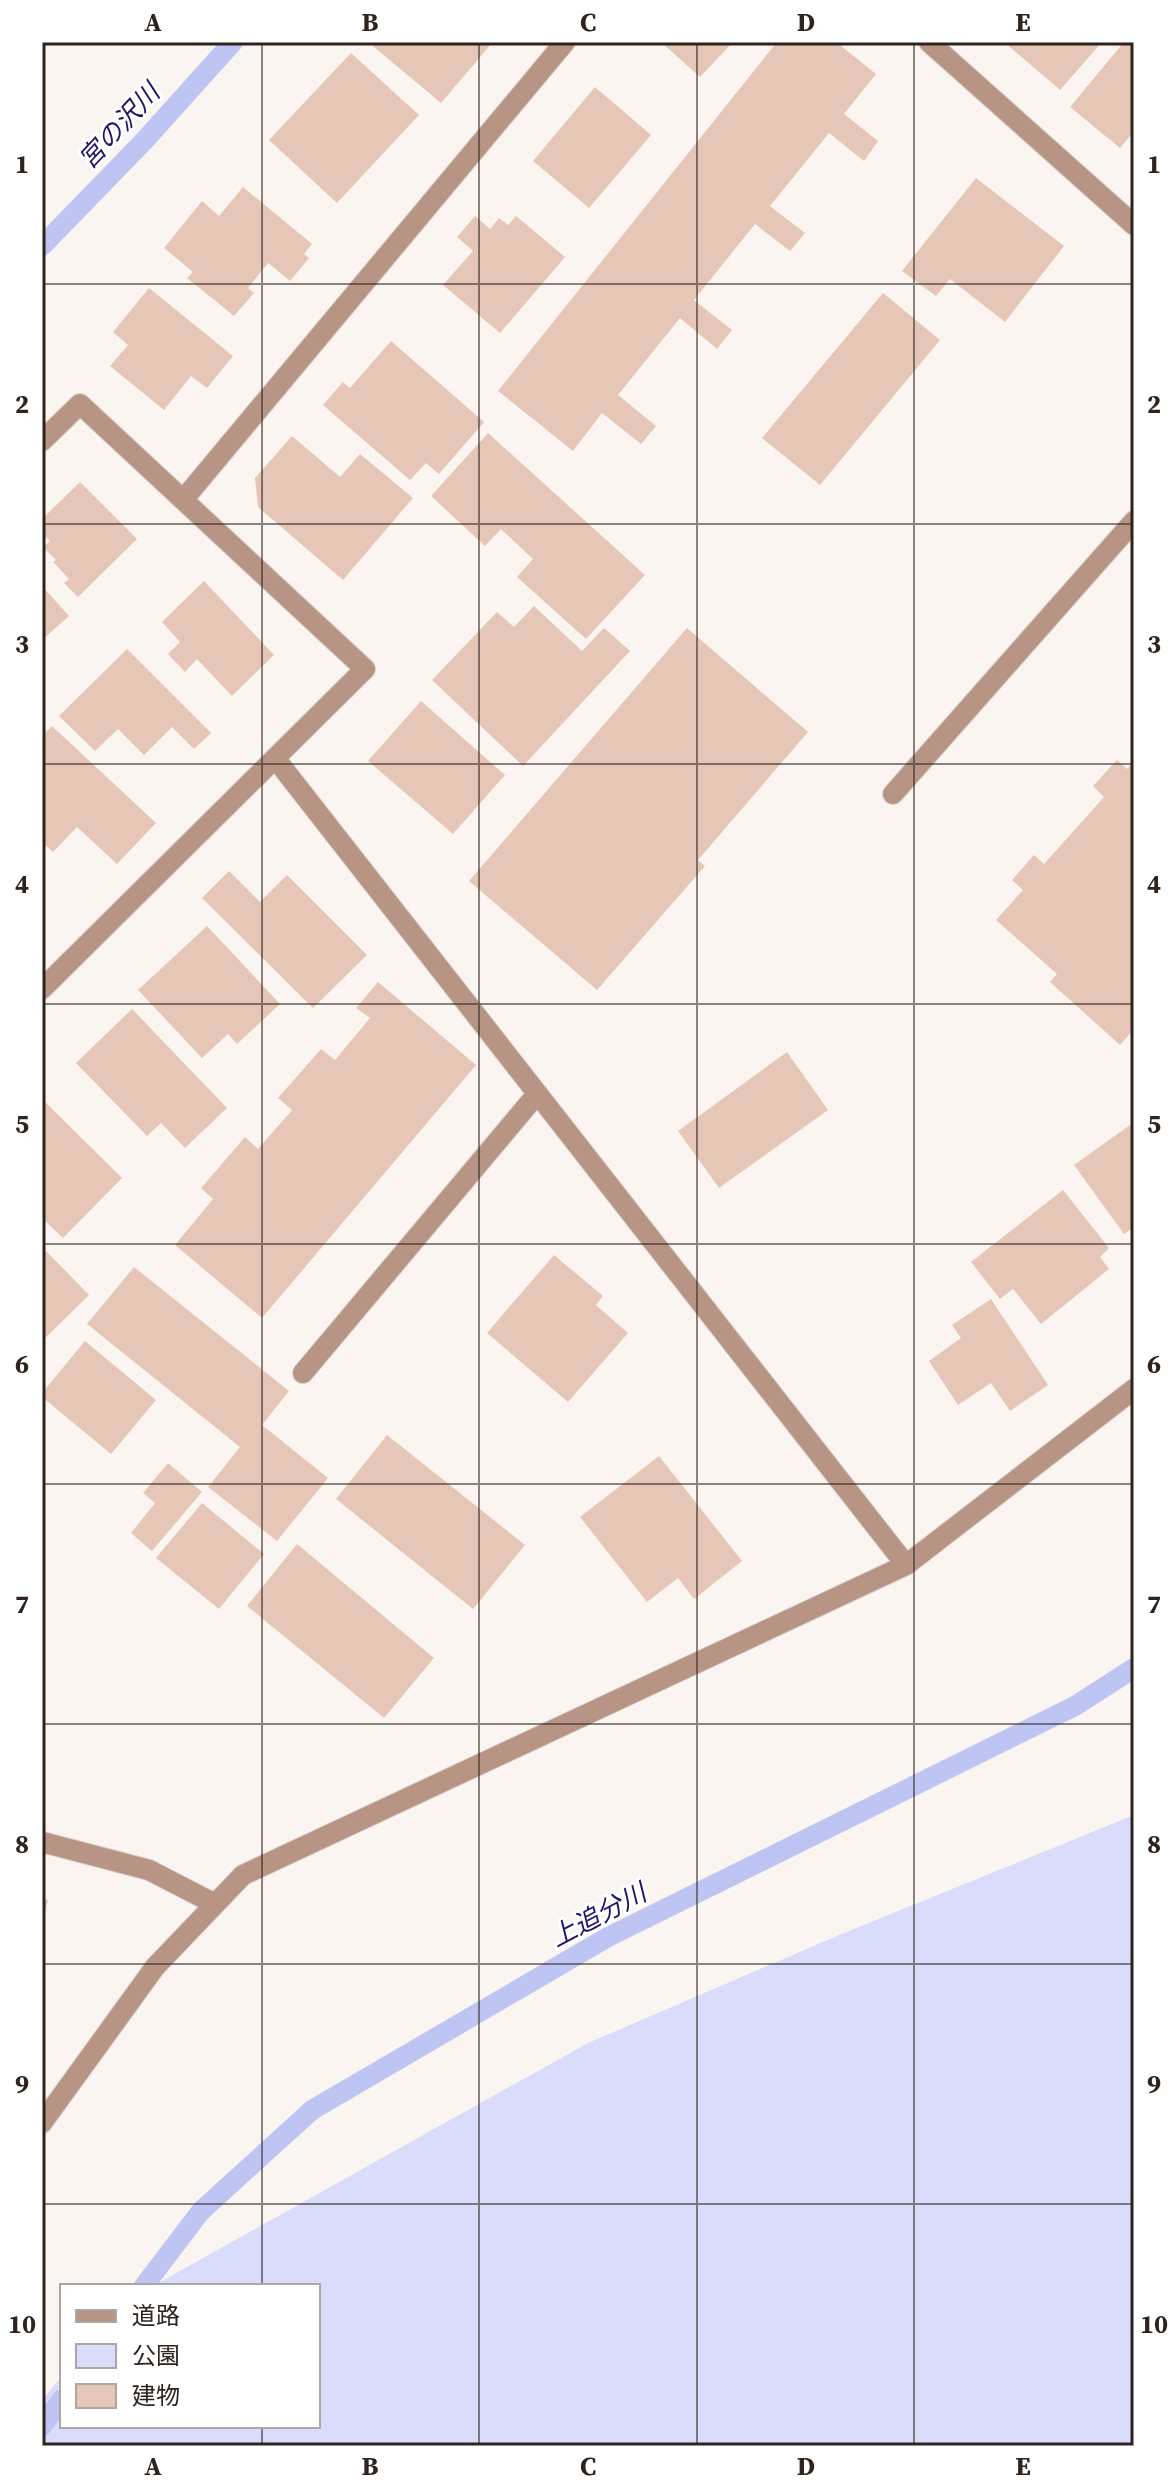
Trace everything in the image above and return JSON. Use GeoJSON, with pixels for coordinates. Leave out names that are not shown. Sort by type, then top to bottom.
{"type":"FeatureCollection","features":[{"type":"Feature","properties":{"kind":"street"},"geometry":{"type":"LineString","coordinates":[[183,500],[565,42]]}},
{"type":"Feature","properties":{"kind":"street"},"geometry":{"type":"LineString","coordinates":[[929,42],[1134,225]]}},
{"type":"Feature","properties":{"kind":"street"},"geometry":{"type":"LineString","coordinates":[[42,441],[80,404],[365,669],[42,989]]}},
{"type":"Feature","properties":{"kind":"street"},"geometry":{"type":"LineString","coordinates":[[893,794],[1134,521]]}},
{"type":"Feature","properties":{"kind":"street"},"geometry":{"type":"LineString","coordinates":[[275,758],[906,1565]]}},
{"type":"Feature","properties":{"kind":"street"},"geometry":{"type":"LineString","coordinates":[[303,1373],[537,1094]]}},
{"type":"Feature","properties":{"kind":"street"},"geometry":{"type":"LineString","coordinates":[[42,2123],[155,1967],[243,1875],[906,1565],[1134,1389]]}},
{"type":"Feature","properties":{"kind":"street"},"geometry":{"type":"LineString","coordinates":[[42,1842],[149,1870],[215,1904]]}},
{"type":"Feature","properties":{"kind":"green space"},"geometry":{"type":"Polygon","coordinates":[[[1134,1815],[1134,2446],[42,2446],[42,2400],[60,2378],[60,2428],[320,2428],[320,2284],[157,2284],[588,2043],[839,1935],[1134,1815]]]}},
{"type":"Feature","properties":{"kind":"building"},"geometry":{"type":"Polygon","coordinates":[[[368,42],[493,42],[441,103],[368,42]]]}},
{"type":"Feature","properties":{"kind":"building"},"geometry":{"type":"Polygon","coordinates":[[[661,42],[733,42],[700,77],[661,42]]]}},
{"type":"Feature","properties":{"kind":"building"},"geometry":{"type":"Polygon","coordinates":[[[777,42],[836,42],[876,74],[844,114],[878,141],[864,161],[829,133],[770,206],[805,233],[790,251],[755,224],[694,300],[732,330],[717,349],[680,318],[618,395],[656,426],[641,444],[602,413],[573,451],[498,391],[777,42]]]}},
{"type":"Feature","properties":{"kind":"building"},"geometry":{"type":"Polygon","coordinates":[[[1004,42],[1102,42],[1060,90],[1004,42]]]}},
{"type":"Feature","properties":{"kind":"building"},"geometry":{"type":"Polygon","coordinates":[[[1124,42],[1134,42],[1134,131],[1120,148],[1070,107],[1124,42]]]}},
{"type":"Feature","properties":{"kind":"building"},"geometry":{"type":"Polygon","coordinates":[[[351,53],[419,115],[337,203],[269,140],[351,53]]]}},
{"type":"Feature","properties":{"kind":"building"},"geometry":{"type":"Polygon","coordinates":[[[595,87],[651,135],[589,208],[533,161],[595,87]]]}},
{"type":"Feature","properties":{"kind":"building"},"geometry":{"type":"Polygon","coordinates":[[[976,178],[1064,246],[1005,322],[950,279],[936,296],[902,271],[976,178]]]}},
{"type":"Feature","properties":{"kind":"building"},"geometry":{"type":"Polygon","coordinates":[[[243,187],[312,244],[304,254],[309,258],[290,281],[268,263],[248,288],[254,293],[234,316],[187,278],[193,272],[164,248],[202,201],[219,216],[243,187]]]}},
{"type":"Feature","properties":{"kind":"building"},"geometry":{"type":"Polygon","coordinates":[[[475,216],[490,229],[499,218],[508,225],[516,216],[565,257],[500,333],[443,285],[473,251],[457,237],[475,216]]]}},
{"type":"Feature","properties":{"kind":"building"},"geometry":{"type":"Polygon","coordinates":[[[149,288],[233,356],[207,388],[191,376],[164,410],[110,366],[128,345],[113,332],[149,288]]]}},
{"type":"Feature","properties":{"kind":"building"},"geometry":{"type":"Polygon","coordinates":[[[883,293],[940,340],[820,485],[762,438],[883,293]]]}},
{"type":"Feature","properties":{"kind":"building"},"geometry":{"type":"Polygon","coordinates":[[[391,341],[484,422],[439,474],[426,463],[410,480],[323,405],[343,382],[350,388],[391,341]]]}},
{"type":"Feature","properties":{"kind":"building"},"geometry":{"type":"Polygon","coordinates":[[[488,433],[645,575],[586,639],[517,577],[533,559],[501,529],[485,546],[431,496],[488,433]]]}},
{"type":"Feature","properties":{"kind":"building"},"geometry":{"type":"Polygon","coordinates":[[[292,436],[340,477],[360,454],[413,498],[343,580],[258,507],[255,478],[292,436]]]}},
{"type":"Feature","properties":{"kind":"building"},"geometry":{"type":"Polygon","coordinates":[[[80,482],[137,539],[78,597],[64,583],[69,579],[43,547],[50,541],[42,533],[42,519],[80,482]]]}},
{"type":"Feature","properties":{"kind":"building"},"geometry":{"type":"Polygon","coordinates":[[[204,581],[274,655],[232,696],[197,659],[185,672],[168,654],[180,642],[162,622],[204,581]]]}},
{"type":"Feature","properties":{"kind":"building"},"geometry":{"type":"Polygon","coordinates":[[[42,586],[69,616],[42,640],[42,586]]]}},
{"type":"Feature","properties":{"kind":"building"},"geometry":{"type":"Polygon","coordinates":[[[534,606],[582,651],[604,628],[630,651],[523,766],[432,680],[497,612],[514,627],[534,606]]]}},
{"type":"Feature","properties":{"kind":"building"},"geometry":{"type":"Polygon","coordinates":[[[687,628],[808,732],[698,860],[705,866],[597,990],[469,881],[687,628]]]}},
{"type":"Feature","properties":{"kind":"building"},"geometry":{"type":"Polygon","coordinates":[[[127,649],[211,733],[194,749],[172,727],[144,755],[118,729],[95,751],[59,716],[127,649]]]}},
{"type":"Feature","properties":{"kind":"building"},"geometry":{"type":"Polygon","coordinates":[[[421,701],[505,775],[453,834],[368,761],[421,701]]]}},
{"type":"Feature","properties":{"kind":"building"},"geometry":{"type":"Polygon","coordinates":[[[52,726],[156,823],[117,864],[77,827],[53,852],[42,842],[42,736],[52,726]]]}},
{"type":"Feature","properties":{"kind":"building"},"geometry":{"type":"Polygon","coordinates":[[[1117,760],[1127,769],[1134,761],[1134,1029],[1120,1045],[1050,982],[1057,974],[996,920],[1023,890],[1012,880],[1034,855],[1044,864],[1104,797],[1093,786],[1117,760]]]}},
{"type":"Feature","properties":{"kind":"building"},"geometry":{"type":"Polygon","coordinates":[[[229,871],[260,902],[287,875],[367,955],[313,1008],[202,898],[229,871]]]}},
{"type":"Feature","properties":{"kind":"building"},"geometry":{"type":"Polygon","coordinates":[[[207,926],[280,1004],[237,1044],[228,1034],[202,1058],[138,990],[207,926]]]}},
{"type":"Feature","properties":{"kind":"building"},"geometry":{"type":"Polygon","coordinates":[[[378,982],[476,1065],[262,1318],[175,1245],[213,1199],[201,1188],[245,1137],[258,1149],[292,1110],[278,1098],[321,1049],[335,1060],[370,1018],[356,1008],[378,982]]]}},
{"type":"Feature","properties":{"kind":"building"},"geometry":{"type":"Polygon","coordinates":[[[132,1009],[227,1108],[185,1148],[161,1123],[147,1136],[76,1063],[132,1009]]]}},
{"type":"Feature","properties":{"kind":"building"},"geometry":{"type":"Polygon","coordinates":[[[787,1052],[828,1110],[719,1188],[678,1131],[787,1052]]]}},
{"type":"Feature","properties":{"kind":"building"},"geometry":{"type":"Polygon","coordinates":[[[44,1101],[122,1178],[63,1238],[42,1218],[44,1101]]]}},
{"type":"Feature","properties":{"kind":"building"},"geometry":{"type":"Polygon","coordinates":[[[1130,1125],[1134,1130],[1134,1227],[1124,1234],[1074,1165],[1130,1125]]]}},
{"type":"Feature","properties":{"kind":"building"},"geometry":{"type":"Polygon","coordinates":[[[1063,1190],[1109,1248],[1100,1257],[1109,1269],[1041,1324],[1013,1289],[1000,1299],[971,1262],[1063,1190]]]}},
{"type":"Feature","properties":{"kind":"building"},"geometry":{"type":"Polygon","coordinates":[[[42,1247],[89,1295],[42,1341],[42,1247]]]}},
{"type":"Feature","properties":{"kind":"building"},"geometry":{"type":"Polygon","coordinates":[[[554,1255],[603,1296],[596,1305],[628,1333],[568,1402],[487,1333],[554,1255]]]}},
{"type":"Feature","properties":{"kind":"building"},"geometry":{"type":"Polygon","coordinates":[[[134,1267],[289,1391],[262,1425],[328,1478],[277,1541],[208,1487],[240,1447],[87,1324],[134,1267]]]}},
{"type":"Feature","properties":{"kind":"building"},"geometry":{"type":"Polygon","coordinates":[[[991,1299],[1048,1385],[1010,1411],[991,1383],[958,1405],[929,1361],[961,1338],[952,1325],[991,1299]]]}},
{"type":"Feature","properties":{"kind":"building"},"geometry":{"type":"Polygon","coordinates":[[[85,1341],[156,1400],[111,1454],[42,1397],[42,1393],[85,1341]]]}},
{"type":"Feature","properties":{"kind":"building"},"geometry":{"type":"Polygon","coordinates":[[[387,1435],[525,1545],[473,1609],[336,1499],[387,1435]]]}},
{"type":"Feature","properties":{"kind":"building"},"geometry":{"type":"Polygon","coordinates":[[[659,1456],[742,1561],[694,1599],[678,1578],[647,1602],[580,1517],[659,1456]]]}},
{"type":"Feature","properties":{"kind":"building"},"geometry":{"type":"Polygon","coordinates":[[[168,1463],[202,1492],[152,1551],[131,1533],[155,1503],[143,1493],[168,1463]]]}},
{"type":"Feature","properties":{"kind":"building"},"geometry":{"type":"Polygon","coordinates":[[[202,1503],[264,1554],[219,1609],[156,1558],[202,1503]]]}},
{"type":"Feature","properties":{"kind":"building"},"geometry":{"type":"Polygon","coordinates":[[[297,1544],[434,1658],[384,1718],[247,1606],[297,1544]]]}},
{"type":"Feature","properties":{"kind":"building"},"geometry":{"type":"Polygon","coordinates":[[[42,1899],[48,1900],[43,1920],[42,1920],[42,1899]]]}},
{"type":"Feature","properties":{"kind":"waterway","name":"宮の沢川"},"geometry":{"type":"LineString","coordinates":[[42,246],[144,141],[233,42]]}},
{"type":"Feature","properties":{"kind":"waterway","name":"上追分川"},"geometry":{"type":"LineString","coordinates":[[146,2284],[201,2211],[312,2110],[608,1937],[1075,1706],[1134,1668]]}},
{"type":"Feature","properties":{"kind":"waterway","name":"上追分川"},"geometry":{"type":"LineString","coordinates":[[42,2426],[60,2402]]}}]}
